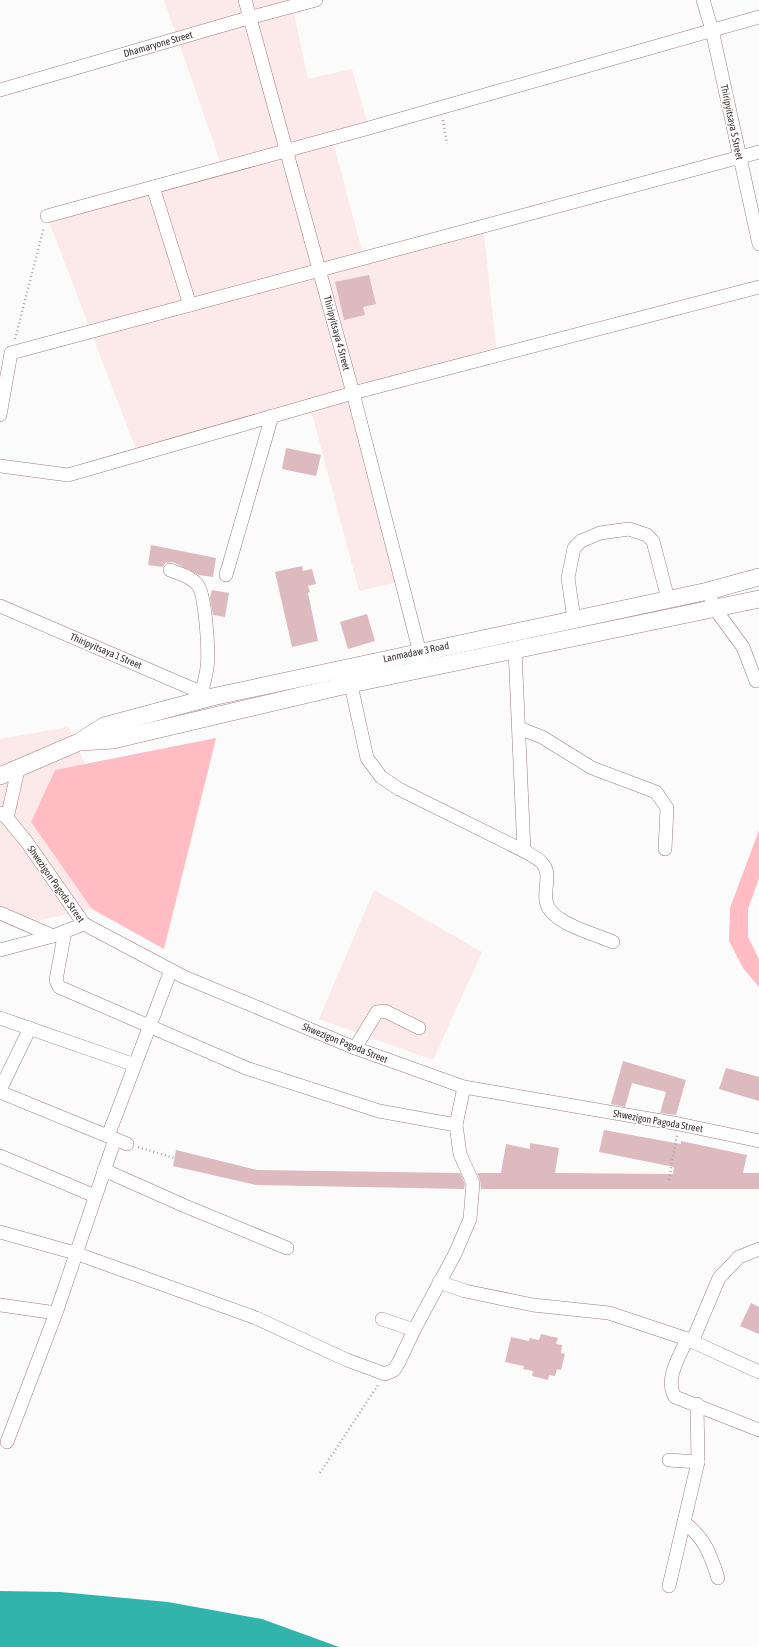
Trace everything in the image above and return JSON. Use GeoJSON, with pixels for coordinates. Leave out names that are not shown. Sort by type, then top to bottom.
{"type":"FeatureCollection","features":[{"type":"Feature","properties":{"kind":"main road","name":"Lanmadaw 3 Road"},"geometry":{"type":"LineString","coordinates":[[0,776],[18,770],[79,742],[104,726],[207,695],[421,652],[708,591],[759,577]]}},
{"type":"Feature","properties":{"kind":"main road","name":"Lanmadaw 3 Road"},"geometry":{"type":"LineString","coordinates":[[79,742],[113,740],[424,668],[759,599]]}},
{"type":"Feature","properties":{"kind":"street","name":"Thiripyitsaya 4 Street"},"geometry":{"type":"LineString","coordinates":[[244,0],[320,270],[424,668]]}},
{"type":"Feature","properties":{"kind":"street","name":"Dhamaryone Street"},"geometry":{"type":"LineString","coordinates":[[0,90],[248,18],[316,0]]}},
{"type":"Feature","properties":{"kind":"street","name":"Thiripyitsaya 5 Street"},"geometry":{"type":"LineString","coordinates":[[704,0],[712,30],[759,244]]}},
{"type":"Feature","properties":{"kind":"street"},"geometry":{"type":"LineString","coordinates":[[47,216],[440,108],[759,17]]}},
{"type":"Feature","properties":{"kind":"street"},"geometry":{"type":"LineString","coordinates":[[0,415],[11,353],[759,152]]}},
{"type":"Feature","properties":{"kind":"street"},"geometry":{"type":"LineString","coordinates":[[153,187],[190,305]]}},
{"type":"Feature","properties":{"kind":"street"},"geometry":{"type":"LineString","coordinates":[[0,466],[68,475],[272,416],[759,287]]}},
{"type":"Feature","properties":{"kind":"street"},"geometry":{"type":"LineString","coordinates":[[226,575],[272,416]]}},
{"type":"Feature","properties":{"kind":"street"},"geometry":{"type":"LineString","coordinates":[[574,619],[568,578],[574,548],[581,541],[600,534],[629,529],[647,535],[653,541],[668,599]]}},
{"type":"Feature","properties":{"kind":"street"},"geometry":{"type":"LineString","coordinates":[[170,570],[190,578],[200,588],[205,612],[208,656],[207,695]]}},
{"type":"Feature","properties":{"kind":"street"},"geometry":{"type":"LineString","coordinates":[[708,591],[715,609],[743,647],[756,680]]}},
{"type":"Feature","properties":{"kind":"street","name":"Thiripyitsaya 1 Street"},"geometry":{"type":"LineString","coordinates":[[0,606],[207,695]]}},
{"type":"Feature","properties":{"kind":"street"},"geometry":{"type":"LineString","coordinates":[[515,650],[524,851]]}},
{"type":"Feature","properties":{"kind":"street"},"geometry":{"type":"LineString","coordinates":[[347,667],[368,758],[382,777],[399,789],[524,851],[542,863],[547,870],[545,896],[548,908],[555,916],[564,922],[613,942]]}},
{"type":"Feature","properties":{"kind":"street"},"geometry":{"type":"LineString","coordinates":[[519,728],[542,737],[592,768],[656,792],[667,808],[665,849]]}},
{"type":"Feature","properties":{"kind":"street"},"geometry":{"type":"LineString","coordinates":[[4,816],[18,770]]}},
{"type":"Feature","properties":{"kind":"street","name":"Shwezigon Pagoda Street"},"geometry":{"type":"LineString","coordinates":[[4,816],[26,841],[84,924],[171,970],[355,1048],[464,1087],[678,1124],[759,1141]]}},
{"type":"Feature","properties":{"kind":"street"},"geometry":{"type":"LineString","coordinates":[[0,913],[59,934]]}},
{"type":"Feature","properties":{"kind":"street"},"geometry":{"type":"LineString","coordinates":[[0,950],[59,934],[84,924]]}},
{"type":"Feature","properties":{"kind":"street"},"geometry":{"type":"LineString","coordinates":[[59,934],[56,980],[59,987],[246,1068],[372,1109],[456,1125]]}},
{"type":"Feature","properties":{"kind":"street"},"geometry":{"type":"LineString","coordinates":[[7,1442],[56,1314],[75,1253],[104,1170],[111,1137],[135,1065],[171,970]]}},
{"type":"Feature","properties":{"kind":"street"},"geometry":{"type":"LineString","coordinates":[[355,1048],[377,1012],[385,1011],[419,1028]]}},
{"type":"Feature","properties":{"kind":"street"},"geometry":{"type":"LineString","coordinates":[[0,1018],[135,1065]]}},
{"type":"Feature","properties":{"kind":"street"},"geometry":{"type":"LineString","coordinates":[[30,1028],[0,1091],[127,1144]]}},
{"type":"Feature","properties":{"kind":"street"},"geometry":{"type":"LineString","coordinates":[[0,1232],[75,1253],[256,1318],[347,1360],[385,1374],[394,1370],[455,1254],[470,1219],[473,1183],[460,1154],[456,1125],[464,1087]]}},
{"type":"Feature","properties":{"kind":"street"},"geometry":{"type":"LineString","coordinates":[[0,1156],[95,1196]]}},
{"type":"Feature","properties":{"kind":"street"},"geometry":{"type":"LineString","coordinates":[[104,1170],[185,1206],[287,1248]]}},
{"type":"Feature","properties":{"kind":"street"},"geometry":{"type":"LineString","coordinates":[[759,1249],[739,1257],[718,1278],[670,1381],[672,1391],[676,1397],[697,1404],[759,1430]]}},
{"type":"Feature","properties":{"kind":"street"},"geometry":{"type":"LineString","coordinates":[[439,1282],[465,1291],[533,1305],[608,1313],[690,1340],[759,1372]]}},
{"type":"Feature","properties":{"kind":"street"},"geometry":{"type":"LineString","coordinates":[[0,1305],[56,1314]]}},
{"type":"Feature","properties":{"kind":"street"},"geometry":{"type":"LineString","coordinates":[[382,1319],[414,1330]]}},
{"type":"Feature","properties":{"kind":"street"},"geometry":{"type":"LineString","coordinates":[[669,1586],[698,1462],[697,1404]]}},
{"type":"Feature","properties":{"kind":"street"},"geometry":{"type":"LineString","coordinates":[[669,1460],[698,1462]]}},
{"type":"Feature","properties":{"kind":"street"},"geometry":{"type":"LineString","coordinates":[[684,1522],[696,1532],[708,1548],[718,1578]]}},
{"type":"Feature","properties":{"kind":"path"},"geometry":{"type":"LineString","coordinates":[[440,108],[447,144]]}},
{"type":"Feature","properties":{"kind":"path"},"geometry":{"type":"LineString","coordinates":[[11,353],[47,216]]}},
{"type":"Feature","properties":{"kind":"path"},"geometry":{"type":"LineString","coordinates":[[669,1180],[678,1124]]}},
{"type":"Feature","properties":{"kind":"path"},"geometry":{"type":"LineString","coordinates":[[127,1144],[174,1158]]}},
{"type":"Feature","properties":{"kind":"path"},"geometry":{"type":"LineString","coordinates":[[320,1473],[385,1374]]}},
{"type":"Feature","properties":{"kind":"shaded area"},"geometry":{"type":"Polygon","coordinates":[[[164,0],[291,0],[308,79],[352,69],[369,128],[332,138],[364,258],[483,226],[497,355],[353,394],[402,581],[359,591],[310,406],[138,455],[47,216],[222,167],[164,0]]]}},
{"type":"Feature","properties":{"kind":"shaded area"},"geometry":{"type":"Polygon","coordinates":[[[68,727],[85,764],[51,779],[31,822],[92,909],[36,921],[0,905],[0,739],[68,727]]]}},
{"type":"Feature","properties":{"kind":"shaded area"},"geometry":{"type":"Polygon","coordinates":[[[216,738],[164,949],[92,909],[31,822],[55,770],[216,738]]]}},
{"type":"Feature","properties":{"kind":"shaded area"},"geometry":{"type":"Polygon","coordinates":[[[759,830],[759,878],[748,909],[748,937],[759,959],[759,987],[743,968],[729,941],[730,908],[759,830]]]}},
{"type":"Feature","properties":{"kind":"shaded area"},"geometry":{"type":"Polygon","coordinates":[[[374,890],[482,952],[433,1060],[319,1019],[374,890]]]}},
{"type":"Feature","properties":{"kind":"water"},"geometry":{"type":"Polygon","coordinates":[[[0,1591],[60,1592],[168,1602],[262,1619],[339,1647],[0,1647],[0,1591]]]}},
{"type":"Feature","properties":{"kind":"building"},"geometry":{"type":"Polygon","coordinates":[[[369,275],[376,304],[363,307],[365,315],[344,320],[335,282],[369,275]]]}},
{"type":"Feature","properties":{"kind":"building"},"geometry":{"type":"Polygon","coordinates":[[[286,448],[321,455],[316,476],[282,469],[286,448]]]}},
{"type":"Feature","properties":{"kind":"building"},"geometry":{"type":"Polygon","coordinates":[[[151,545],[216,558],[213,577],[199,575],[173,562],[165,563],[163,567],[148,565],[151,545]]]}},
{"type":"Feature","properties":{"kind":"building"},"geometry":{"type":"Polygon","coordinates":[[[302,566],[303,571],[312,569],[316,584],[308,586],[310,592],[308,593],[318,641],[292,647],[275,572],[302,566]]]}},
{"type":"Feature","properties":{"kind":"building"},"geometry":{"type":"Polygon","coordinates":[[[212,590],[229,593],[225,617],[213,615],[210,598],[212,590]]]}},
{"type":"Feature","properties":{"kind":"building"},"geometry":{"type":"Polygon","coordinates":[[[367,614],[375,641],[348,649],[340,622],[367,614]]]}},
{"type":"Feature","properties":{"kind":"building"},"geometry":{"type":"Polygon","coordinates":[[[623,1061],[686,1080],[676,1115],[660,1113],[666,1092],[632,1083],[625,1107],[611,1104],[623,1061]]]}},
{"type":"Feature","properties":{"kind":"building"},"geometry":{"type":"Polygon","coordinates":[[[726,1068],[759,1077],[759,1101],[719,1089],[726,1068]]]}},
{"type":"Feature","properties":{"kind":"building"},"geometry":{"type":"Polygon","coordinates":[[[604,1130],[681,1144],[681,1141],[747,1155],[743,1173],[759,1173],[759,1189],[481,1189],[480,1180],[477,1173],[501,1173],[506,1144],[530,1149],[530,1143],[559,1148],[555,1173],[673,1174],[674,1167],[599,1152],[604,1130]]]}},
{"type":"Feature","properties":{"kind":"building"},"geometry":{"type":"Polygon","coordinates":[[[176,1150],[257,1170],[460,1173],[465,1184],[464,1189],[256,1185],[173,1166],[176,1150]]]}},
{"type":"Feature","properties":{"kind":"building"},"geometry":{"type":"Polygon","coordinates":[[[751,1303],[759,1307],[759,1334],[740,1326],[751,1303]]]}},
{"type":"Feature","properties":{"kind":"building"},"geometry":{"type":"Polygon","coordinates":[[[541,1334],[558,1338],[556,1344],[562,1345],[561,1353],[565,1354],[561,1370],[557,1369],[555,1376],[549,1375],[548,1380],[532,1376],[533,1371],[523,1369],[524,1366],[505,1362],[511,1337],[529,1341],[530,1338],[539,1340],[541,1334]]]}}]}
